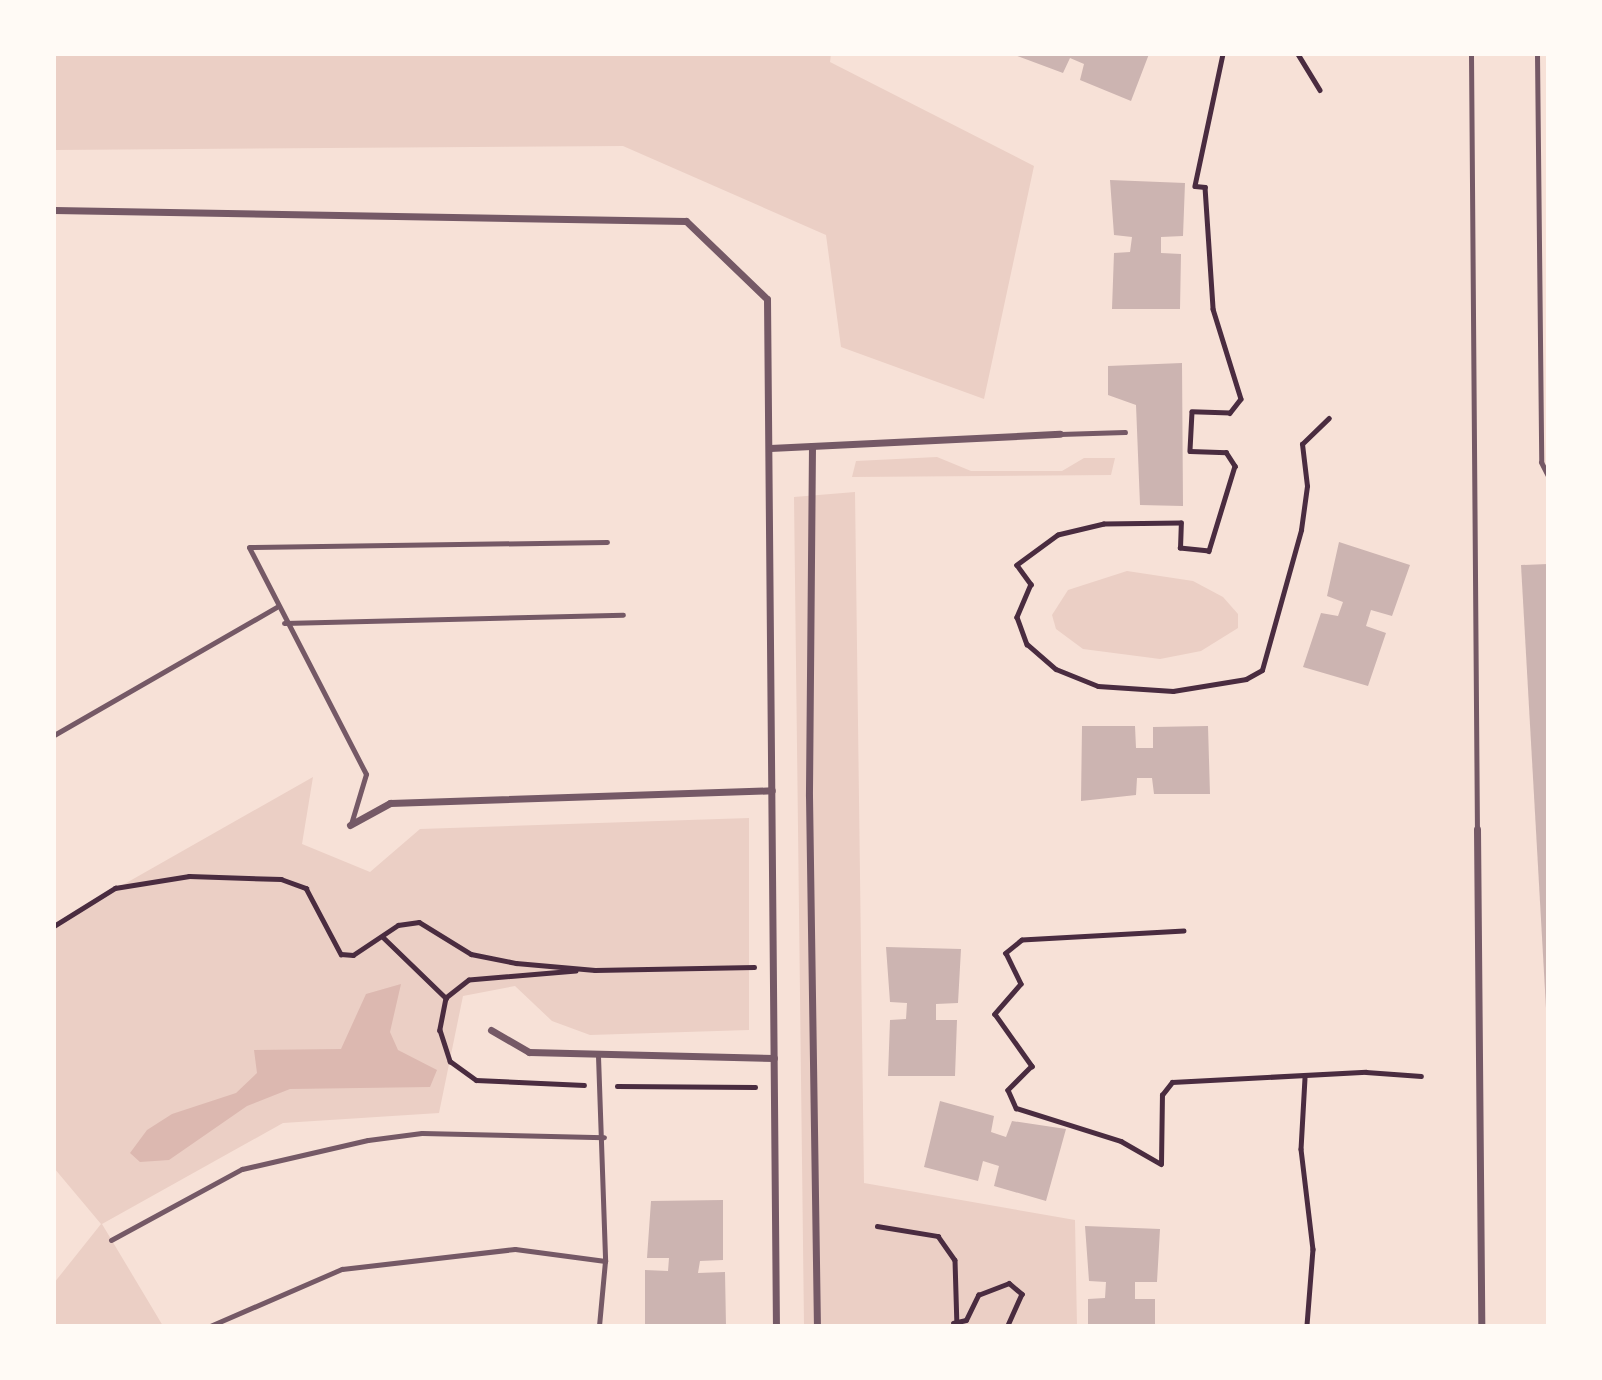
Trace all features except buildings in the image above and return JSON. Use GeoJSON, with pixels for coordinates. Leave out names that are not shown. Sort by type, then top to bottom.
{"type":"FeatureCollection","features":[{"type":"Feature","properties":{"kind":"street"},"geometry":{"type":"LineString","coordinates":[[54,210],[686,221],[767,299],[776,1326]]}},
{"type":"Feature","properties":{"kind":"street"},"geometry":{"type":"LineString","coordinates":[[770,448],[1060,434]]}},
{"type":"Feature","properties":{"kind":"street"},"geometry":{"type":"LineString","coordinates":[[812,446],[809,796],[817,1326]]}},
{"type":"Feature","properties":{"kind":"street"},"geometry":{"type":"LineString","coordinates":[[351,825],[390,803],[772,790]]}},
{"type":"Feature","properties":{"kind":"street"},"geometry":{"type":"LineString","coordinates":[[1477,829],[1481,1326]]}},
{"type":"Feature","properties":{"kind":"street"},"geometry":{"type":"LineString","coordinates":[[492,1030],[529,1052],[598,1056],[775,1058]]}},
{"type":"Feature","properties":{"kind":"lane"},"geometry":{"type":"LineString","coordinates":[[1471,54],[1477,829]]}},
{"type":"Feature","properties":{"kind":"lane"},"geometry":{"type":"LineString","coordinates":[[1537,54],[1541,462],[1548,476]]}},
{"type":"Feature","properties":{"kind":"lane"},"geometry":{"type":"LineString","coordinates":[[1060,434],[1125,432]]}},
{"type":"Feature","properties":{"kind":"lane"},"geometry":{"type":"LineString","coordinates":[[351,825],[366,774],[284,622],[249,547],[607,542]]}},
{"type":"Feature","properties":{"kind":"lane"},"geometry":{"type":"LineString","coordinates":[[54,735],[277,607]]}},
{"type":"Feature","properties":{"kind":"lane"},"geometry":{"type":"LineString","coordinates":[[284,622],[623,615]]}},
{"type":"Feature","properties":{"kind":"lane"},"geometry":{"type":"LineString","coordinates":[[598,1056],[604,1138],[605,1261],[599,1326]]}},
{"type":"Feature","properties":{"kind":"lane"},"geometry":{"type":"LineString","coordinates":[[111,1240],[242,1169],[331,1147],[422,1133],[604,1138]]}},
{"type":"Feature","properties":{"kind":"lane"},"geometry":{"type":"LineString","coordinates":[[210,1326],[342,1269],[515,1249],[605,1261]]}},
{"type":"Feature","properties":{"kind":"path"},"geometry":{"type":"LineString","coordinates":[[1223,54],[1195,186],[1205,187],[1213,309],[1241,398],[1230,413],[1192,412],[1190,450],[1226,452],[1235,466],[1209,551],[1180,548],[1181,523],[1104,524],[1058,535],[1017,565],[1031,583],[1017,617],[1027,644],[1056,669],[1098,686],[1173,691],[1246,679],[1262,670],[1301,530],[1307,486],[1302,444],[1308,432],[1329,418]]}},
{"type":"Feature","properties":{"kind":"path"},"geometry":{"type":"LineString","coordinates":[[1298,54],[1320,90]]}},
{"type":"Feature","properties":{"kind":"path"},"geometry":{"type":"LineString","coordinates":[[54,926],[115,888],[215,877],[281,879],[306,888],[341,954],[353,956],[398,925],[419,922],[471,954],[516,963],[594,970],[773,967]]}},
{"type":"Feature","properties":{"kind":"path"},"geometry":{"type":"LineString","coordinates":[[1184,931],[1021,940],[1006,953],[1021,984],[995,1014],[1032,1066],[1008,1090],[1016,1108],[1121,1140],[1161,1164],[1162,1095],[1172,1082],[1304,1078],[1366,1072],[1421,1076]]}},
{"type":"Feature","properties":{"kind":"path"},"geometry":{"type":"LineString","coordinates":[[383,937],[446,998]]}},
{"type":"Feature","properties":{"kind":"path"},"geometry":{"type":"LineString","coordinates":[[1304,1078],[1301,1149],[1313,1249],[1307,1326]]}},
{"type":"Feature","properties":{"kind":"path"},"geometry":{"type":"LineString","coordinates":[[877,1226],[938,1236],[955,1260],[955,1324],[966,1320],[978,1296],[1009,1283],[1021,1294],[1008,1326]]}},
{"type":"Feature","properties":{"kind":"shaded area"},"geometry":{"type":"Polygon","coordinates":[[[54,54],[831,54],[830,62],[1034,166],[984,399],[841,347],[826,235],[623,146],[54,150],[54,54]]]}},
{"type":"Feature","properties":{"kind":"shaded area"},"geometry":{"type":"Polygon","coordinates":[[[937,457],[971,471],[1062,471],[1084,458],[1115,458],[1111,475],[852,477],[856,461],[937,457]]]}},
{"type":"Feature","properties":{"kind":"shaded area"},"geometry":{"type":"Polygon","coordinates":[[[855,492],[864,1183],[1075,1220],[1077,1326],[804,1326],[794,497],[855,492]]]}},
{"type":"Feature","properties":{"kind":"shaded area"},"geometry":{"type":"Polygon","coordinates":[[[1127,571],[1193,581],[1223,597],[1238,614],[1238,628],[1201,651],[1160,659],[1083,649],[1056,629],[1052,615],[1068,590],[1127,571]]]}},
{"type":"Feature","properties":{"kind":"shaded area"},"geometry":{"type":"Polygon","coordinates":[[[313,777],[302,844],[370,872],[420,829],[749,818],[749,1030],[590,1035],[552,1021],[515,986],[463,996],[439,1113],[283,1123],[102,1224],[163,1326],[54,1326],[54,1283],[101,1224],[54,1168],[54,924],[313,777]]]}},
{"type":"Feature","properties":{"kind":"shaded area"},"geometry":{"type":"Polygon","coordinates":[[[401,984],[390,1032],[398,1050],[437,1070],[430,1087],[290,1089],[247,1106],[169,1160],[140,1162],[130,1153],[147,1130],[172,1114],[236,1093],[257,1073],[254,1050],[341,1049],[366,994],[401,984]]]}}]}
